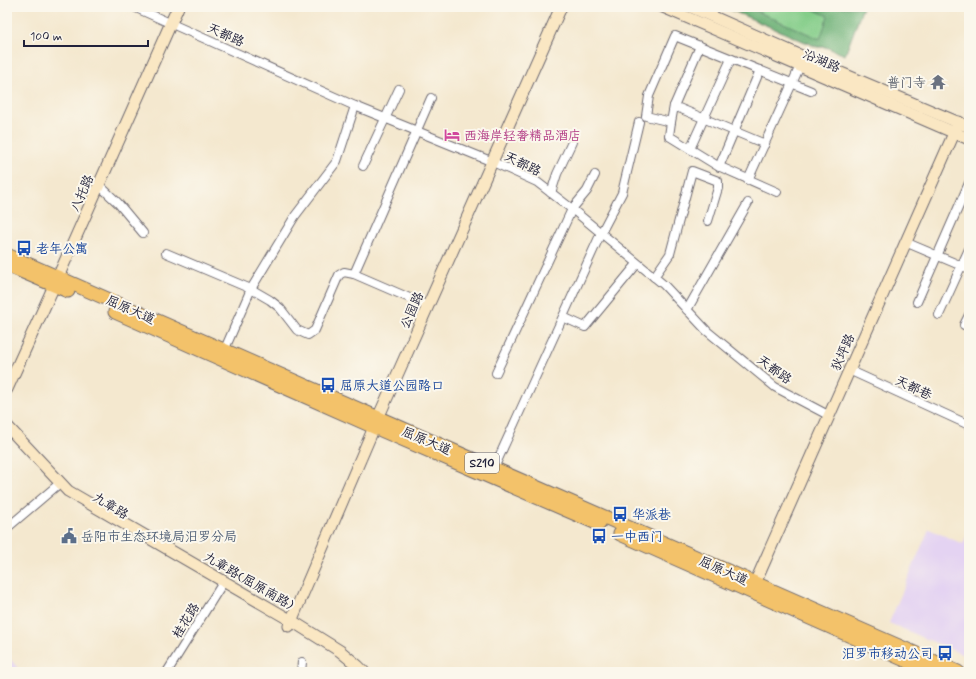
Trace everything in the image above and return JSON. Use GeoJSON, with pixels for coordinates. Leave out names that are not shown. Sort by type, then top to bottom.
{"type":"FeatureCollection","features":[{"type":"Feature","properties":{"kind":"main road","name":"屈原大道"},"geometry":{"type":"LineString","coordinates":[[7,255],[57,282],[376,423],[600,525],[958,672]]}},
{"type":"Feature","properties":{"kind":"main road","name":"屈原大道"},"geometry":{"type":"LineString","coordinates":[[7,265],[57,282],[224,351],[376,423],[494,468],[932,672]]}},
{"type":"Feature","properties":{"kind":"street","name":"天都路"},"geometry":{"type":"LineString","coordinates":[[134,7],[355,106],[416,130],[538,182],[664,285],[707,331],[775,387],[828,415]]}},
{"type":"Feature","properties":{"kind":"street","name":"八托路"},"geometry":{"type":"LineString","coordinates":[[7,389],[57,282],[178,7]]}},
{"type":"Feature","properties":{"kind":"street","name":"公园路"},"geometry":{"type":"LineString","coordinates":[[290,624],[376,423],[561,7]]}},
{"type":"Feature","properties":{"kind":"street","name":"沿湖路"},"geometry":{"type":"LineString","coordinates":[[664,7],[969,139]]}},
{"type":"Feature","properties":{"kind":"street","name":"沿湖路"},"geometry":{"type":"LineString","coordinates":[[691,7],[816,62],[964,124]]}},
{"type":"Feature","properties":{"kind":"street"},"geometry":{"type":"LineString","coordinates":[[671,122],[646,116],[649,96],[675,36],[811,91]]}},
{"type":"Feature","properties":{"kind":"street"},"geometry":{"type":"LineString","coordinates":[[700,46],[674,106],[669,136],[719,167],[777,192]]}},
{"type":"Feature","properties":{"kind":"street"},"geometry":{"type":"LineString","coordinates":[[690,149],[703,118],[732,59]]}},
{"type":"Feature","properties":{"kind":"street"},"geometry":{"type":"LineString","coordinates":[[748,180],[800,66]]}},
{"type":"Feature","properties":{"kind":"street"},"geometry":{"type":"LineString","coordinates":[[719,167],[760,70]]}},
{"type":"Feature","properties":{"kind":"street"},"geometry":{"type":"LineString","coordinates":[[364,166],[399,90]]}},
{"type":"Feature","properties":{"kind":"street"},"geometry":{"type":"LineString","coordinates":[[354,274],[431,98]]}},
{"type":"Feature","properties":{"kind":"street"},"geometry":{"type":"LineString","coordinates":[[224,351],[251,289],[295,216],[337,161],[355,106]]}},
{"type":"Feature","properties":{"kind":"street"},"geometry":{"type":"LineString","coordinates":[[674,106],[765,144]]}},
{"type":"Feature","properties":{"kind":"street"},"geometry":{"type":"LineString","coordinates":[[494,468],[601,233],[622,193],[639,122]]}},
{"type":"Feature","properties":{"kind":"street","name":"狄坪路"},"geometry":{"type":"LineString","coordinates":[[753,588],[828,415],[955,133],[964,124]]}},
{"type":"Feature","properties":{"kind":"street"},"geometry":{"type":"LineString","coordinates":[[551,193],[557,174],[572,142]]}},
{"type":"Feature","properties":{"kind":"street"},"geometry":{"type":"LineString","coordinates":[[654,277],[670,254],[692,171],[718,182],[718,188],[708,221]]}},
{"type":"Feature","properties":{"kind":"street"},"geometry":{"type":"LineString","coordinates":[[496,373],[572,209],[587,190],[595,175]]}},
{"type":"Feature","properties":{"kind":"street"},"geometry":{"type":"LineString","coordinates":[[917,302],[969,183]]}},
{"type":"Feature","properties":{"kind":"street"},"geometry":{"type":"LineString","coordinates":[[99,185],[118,203],[143,234]]}},
{"type":"Feature","properties":{"kind":"street"},"geometry":{"type":"LineString","coordinates":[[687,310],[748,203]]}},
{"type":"Feature","properties":{"kind":"street"},"geometry":{"type":"LineString","coordinates":[[906,242],[965,267]]}},
{"type":"Feature","properties":{"kind":"street"},"geometry":{"type":"LineString","coordinates":[[939,315],[965,267],[969,249]]}},
{"type":"Feature","properties":{"kind":"street"},"geometry":{"type":"LineString","coordinates":[[166,253],[251,289],[280,308],[297,330],[308,335],[316,330],[339,275],[344,272],[354,274],[428,306]]}},
{"type":"Feature","properties":{"kind":"street"},"geometry":{"type":"LineString","coordinates":[[563,317],[585,327],[637,264]]}},
{"type":"Feature","properties":{"kind":"street"},"geometry":{"type":"LineString","coordinates":[[964,325],[969,315]]}},
{"type":"Feature","properties":{"kind":"street","name":"天都巷"},"geometry":{"type":"LineString","coordinates":[[849,370],[969,425]]}},
{"type":"Feature","properties":{"kind":"street"},"geometry":{"type":"LineString","coordinates":[[7,426],[58,484],[7,528]]}},
{"type":"Feature","properties":{"kind":"street","name":"九章路"},"geometry":{"type":"LineString","coordinates":[[7,433],[58,484],[78,501],[158,550],[222,583],[290,624],[337,656],[356,672]]}},
{"type":"Feature","properties":{"kind":"street","name":"桂花路"},"geometry":{"type":"LineString","coordinates":[[167,672],[222,583]]}},
{"type":"Feature","properties":{"kind":"street","name":"九章路(屈原南路)"},"geometry":{"type":"LineString","coordinates":[[290,624],[340,651],[364,672]]}},
{"type":"Feature","properties":{"kind":"street"},"geometry":{"type":"LineString","coordinates":[[301,672],[302,662]]}},
{"type":"Feature","properties":{"kind":"shaded area"},"geometry":{"type":"Polygon","coordinates":[[[929,529],[963,544],[969,530],[969,657],[889,623],[929,529]]]}},
{"type":"Feature","properties":{"kind":"shaded area"},"geometry":{"type":"Polygon","coordinates":[[[7,655],[21,672],[7,672],[7,655]]]}},
{"type":"Feature","properties":{"kind":"green space"},"geometry":{"type":"Polygon","coordinates":[[[724,7],[863,7],[845,55],[826,47],[817,47],[724,7]]]}},
{"type":"Feature","properties":{"kind":"green space"},"geometry":{"type":"Polygon","coordinates":[[[724,7],[747,7],[820,39],[828,16],[808,7],[863,7],[845,55],[826,47],[817,47],[724,7]]]}},
{"type":"Feature","properties":{"kind":"place","name":"普门寺"},"geometry":{"type":"Point","coordinates":[938,82]}},
{"type":"Feature","properties":{"kind":"place","name":"西海岸轻奢精品酒店"},"geometry":{"type":"Point","coordinates":[452,135]}},
{"type":"Feature","properties":{"kind":"place","name":"老年公寓"},"geometry":{"type":"Point","coordinates":[24,248]}},
{"type":"Feature","properties":{"kind":"place","name":"屈原大道公园路口"},"geometry":{"type":"Point","coordinates":[328,385]}},
{"type":"Feature","properties":{"kind":"place","name":"华派巷"},"geometry":{"type":"Point","coordinates":[620,514]}},
{"type":"Feature","properties":{"kind":"place","name":"岳阳市生态环境局汨罗分局"},"geometry":{"type":"Point","coordinates":[69,536]}},
{"type":"Feature","properties":{"kind":"place","name":"一中西门"},"geometry":{"type":"Point","coordinates":[599,536]}},
{"type":"Feature","properties":{"kind":"place","name":"汨罗市移动公司"},"geometry":{"type":"Point","coordinates":[945,653]}}]}
